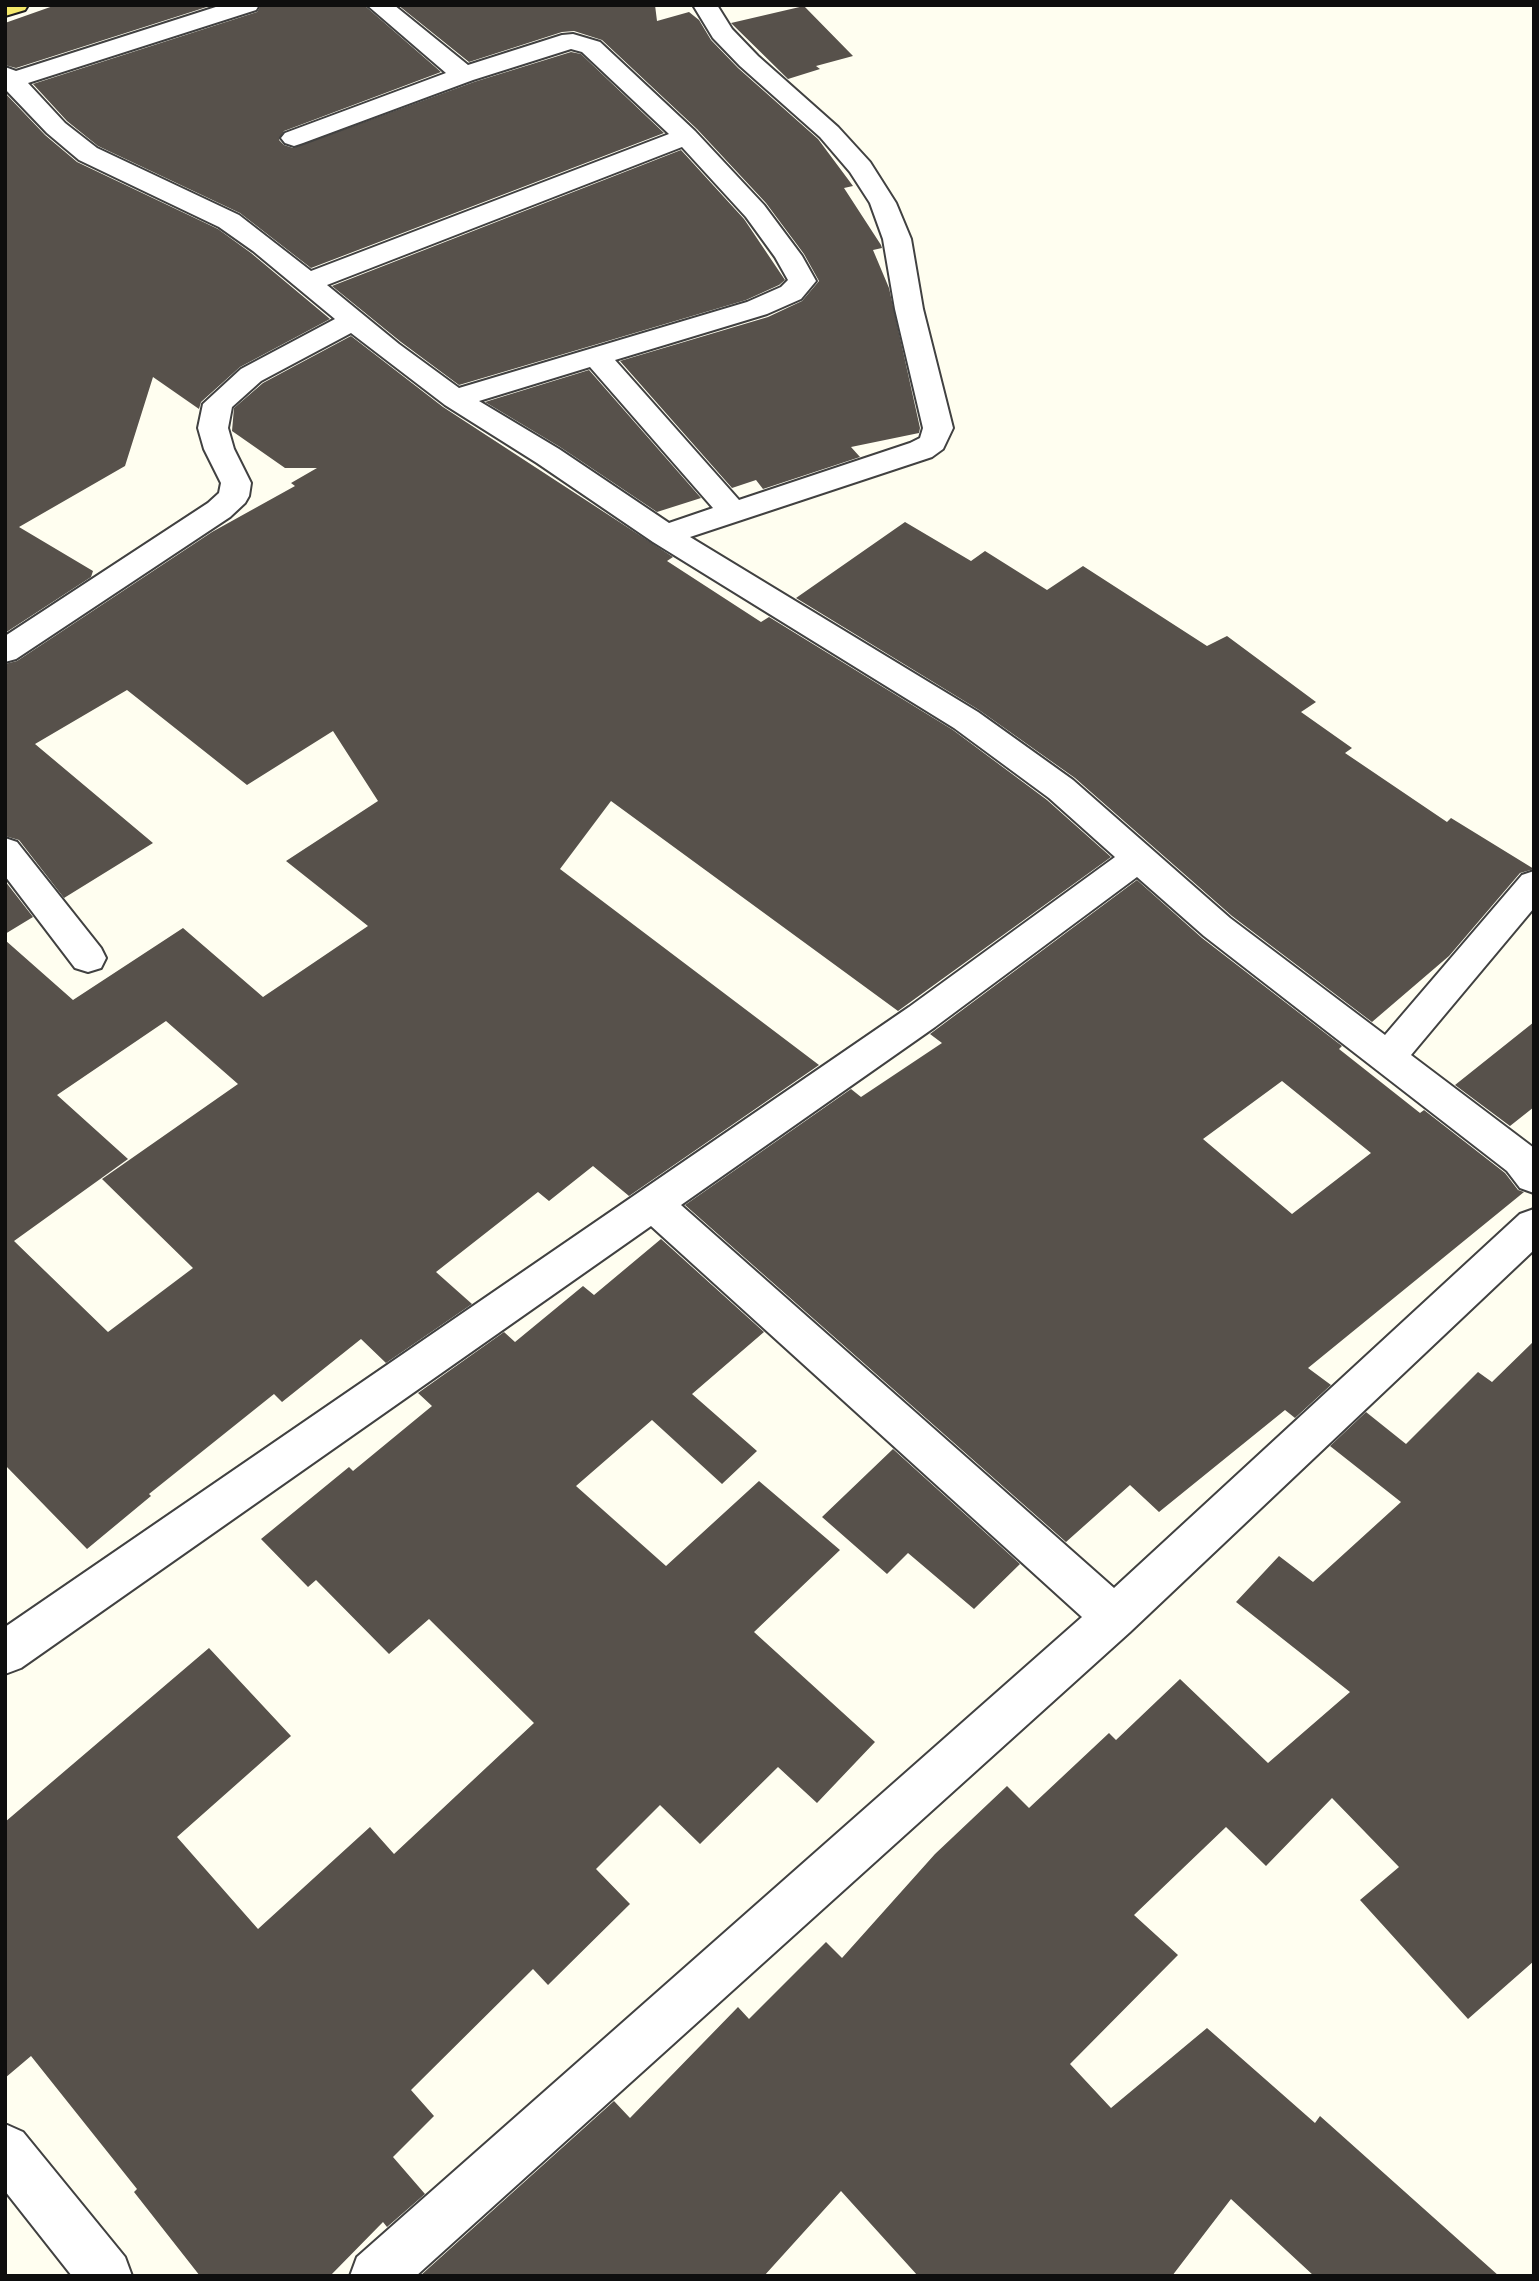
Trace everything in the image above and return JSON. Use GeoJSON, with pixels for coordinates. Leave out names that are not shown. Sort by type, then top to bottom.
{"type":"FeatureCollection","features":[{"type":"Feature","properties":{"kind":"main road"},"geometry":{"type":"LineString","coordinates":[[5,9],[16,5]]}},
{"type":"Feature","properties":{"kind":"street"},"geometry":{"type":"LineString","coordinates":[[247,5],[8,77],[56,128],[88,154],[229,221],[264,245],[422,376],[538,449],[663,535],[966,720],[1061,789],[1217,927],[1521,1160],[1534,1177]]}},
{"type":"Feature","properties":{"kind":"street"},"geometry":{"type":"LineString","coordinates":[[379,5],[464,75]]}},
{"type":"Feature","properties":{"kind":"street"},"geometry":{"type":"LineString","coordinates":[[663,535],[732,510],[921,450],[933,443],[938,428],[909,309],[897,239],[883,203],[861,168],[829,132],[740,52],[722,33],[705,5]]}},
{"type":"Feature","properties":{"kind":"street"},"geometry":{"type":"LineString","coordinates":[[294,138],[562,42],[582,43],[592,47],[685,136],[755,211],[788,256],[802,281],[791,293],[757,308],[456,399]]}},
{"type":"Feature","properties":{"kind":"street"},"geometry":{"type":"LineString","coordinates":[[309,282],[685,136]]}},
{"type":"Feature","properties":{"kind":"street"},"geometry":{"type":"LineString","coordinates":[[5,651],[219,510],[234,496],[236,483],[219,449],[213,428],[218,404],[251,375],[354,320]]}},
{"type":"Feature","properties":{"kind":"street"},"geometry":{"type":"LineString","coordinates":[[596,355],[732,510]]}},
{"type":"Feature","properties":{"kind":"street"},"geometry":{"type":"LineString","coordinates":[[5,851],[88,958]]}},
{"type":"Feature","properties":{"kind":"street"},"geometry":{"type":"LineString","coordinates":[[5,1653],[922,1017],[1138,858]]}},
{"type":"Feature","properties":{"kind":"street"},"geometry":{"type":"LineString","coordinates":[[1388,1057],[1534,884]]}},
{"type":"Feature","properties":{"kind":"street"},"geometry":{"type":"LineString","coordinates":[[652,1203],[1114,1616]]}},
{"type":"Feature","properties":{"kind":"street"},"geometry":{"type":"LineString","coordinates":[[376,2276],[1114,1616],[1534,1225]]}},
{"type":"Feature","properties":{"kind":"street"},"geometry":{"type":"LineString","coordinates":[[5,2150],[106,2276]]}},
{"type":"Feature","properties":{"kind":"building"},"geometry":{"type":"Polygon","coordinates":[[[56,5],[213,5],[16,68],[5,65],[5,23],[56,5]]]}},
{"type":"Feature","properties":{"kind":"building"},"geometry":{"type":"Polygon","coordinates":[[[261,5],[364,5],[441,72],[284,131],[279,140],[293,148],[474,82],[571,52],[581,54],[664,133],[311,268],[240,213],[98,146],[67,121],[33,84],[257,12],[261,5]]]}},
{"type":"Feature","properties":{"kind":"building"},"geometry":{"type":"Polygon","coordinates":[[[398,5],[655,5],[657,21],[689,12],[699,20],[711,40],[738,68],[818,139],[853,186],[844,188],[882,248],[873,250],[889,288],[919,433],[851,447],[860,457],[763,489],[756,480],[732,488],[620,361],[768,317],[802,301],[819,281],[804,254],[766,203],[697,129],[602,40],[574,31],[562,32],[469,62],[398,5]]]}},
{"type":"Feature","properties":{"kind":"building"},"geometry":{"type":"Polygon","coordinates":[[[804,6],[853,56],[816,66],[820,69],[788,79],[731,23],[804,6]]]}},
{"type":"Feature","properties":{"kind":"building"},"geometry":{"type":"Polygon","coordinates":[[[5,93],[45,135],[77,162],[218,229],[330,319],[240,367],[201,402],[199,409],[153,377],[125,466],[19,527],[93,571],[91,577],[5,633],[5,93]]]}},
{"type":"Feature","properties":{"kind":"building"},"geometry":{"type":"Polygon","coordinates":[[[681,150],[744,219],[785,280],[779,285],[746,300],[459,385],[332,286],[681,150]]]}},
{"type":"Feature","properties":{"kind":"building"},"geometry":{"type":"Polygon","coordinates":[[[351,336],[443,407],[673,557],[667,561],[761,622],[769,617],[953,730],[1047,800],[1111,857],[898,1011],[611,801],[560,869],[819,1065],[629,1196],[593,1166],[549,1201],[538,1192],[436,1272],[472,1304],[386,1363],[361,1339],[282,1402],[274,1394],[149,1494],[151,1496],[87,1549],[5,1465],[5,940],[73,1000],[183,928],[263,997],[368,926],[286,861],[378,801],[333,731],[247,785],[127,690],[35,744],[153,843],[64,898],[19,840],[5,836],[5,664],[17,661],[212,532],[295,486],[291,483],[317,468],[285,468],[232,431],[234,408],[263,383],[351,336]],[[166,1021],[57,1095],[128,1159],[14,1241],[108,1332],[193,1268],[102,1179],[238,1084],[166,1021]]]}},
{"type":"Feature","properties":{"kind":"building"},"geometry":{"type":"Polygon","coordinates":[[[589,370],[701,498],[657,512],[560,447],[485,402],[589,370]]]}},
{"type":"Feature","properties":{"kind":"building"},"geometry":{"type":"Polygon","coordinates":[[[905,522],[971,561],[985,551],[1047,590],[1083,566],[1207,646],[1227,636],[1316,702],[1301,712],[1352,748],[1345,753],[1447,822],[1451,818],[1534,869],[1520,873],[1449,956],[1372,1022],[1232,916],[1075,778],[979,710],[796,598],[905,522]]]}},
{"type":"Feature","properties":{"kind":"building"},"geometry":{"type":"Polygon","coordinates":[[[1137,880],[1202,938],[1342,1046],[1339,1049],[1420,1113],[1424,1110],[1505,1173],[1518,1190],[1524,1192],[1308,1368],[1331,1385],[1295,1418],[1285,1410],[1159,1512],[1130,1485],[1066,1542],[685,1205],[851,1089],[861,1097],[942,1043],[930,1034],[1137,880]],[[1282,1081],[1203,1139],[1292,1214],[1371,1153],[1282,1081]]]}},
{"type":"Feature","properties":{"kind":"building"},"geometry":{"type":"Polygon","coordinates":[[[5,881],[33,917],[5,934],[5,881]]]}},
{"type":"Feature","properties":{"kind":"building"},"geometry":{"type":"Polygon","coordinates":[[[1534,1022],[1534,1107],[1510,1126],[1455,1085],[1534,1022]]]}},
{"type":"Feature","properties":{"kind":"building"},"geometry":{"type":"Polygon","coordinates":[[[661,1239],[764,1332],[692,1394],[757,1451],[722,1484],[652,1420],[576,1486],[666,1566],[759,1481],[840,1550],[754,1632],[875,1742],[817,1803],[778,1767],[700,1844],[660,1805],[596,1869],[630,1904],[548,1985],[533,1969],[411,2090],[434,2116],[393,2157],[425,2194],[387,2227],[383,2222],[330,2276],[200,2276],[134,2192],[137,2189],[31,2056],[5,2078],[5,1822],[209,1648],[291,1736],[177,1837],[258,1929],[370,1827],[394,1854],[534,1723],[429,1619],[389,1654],[316,1580],[308,1587],[261,1539],[349,1467],[353,1471],[432,1406],[418,1393],[504,1332],[515,1342],[583,1286],[594,1295],[661,1239]]]}},
{"type":"Feature","properties":{"kind":"building"},"geometry":{"type":"Polygon","coordinates":[[[1534,1341],[1534,1961],[1468,2019],[1360,1900],[1399,1867],[1332,1798],[1266,1866],[1226,1827],[1134,1915],[1178,1955],[1070,2064],[1111,2108],[1207,2028],[1315,2123],[1320,2116],[1499,2276],[1314,2276],[1231,2199],[1172,2276],[918,2276],[841,2191],[764,2276],[420,2276],[614,2101],[630,2118],[738,2007],[749,2019],[826,1942],[842,1958],[935,1854],[1007,1786],[1029,1808],[1109,1733],[1116,1740],[1180,1679],[1268,1763],[1350,1692],[1236,1602],[1279,1556],[1313,1582],[1401,1502],[1330,1446],[1366,1412],[1406,1444],[1478,1372],[1492,1382],[1534,1341]]]}},
{"type":"Feature","properties":{"kind":"building"},"geometry":{"type":"Polygon","coordinates":[[[893,1449],[1020,1564],[974,1609],[908,1553],[887,1574],[822,1517],[893,1449]]]}}]}
